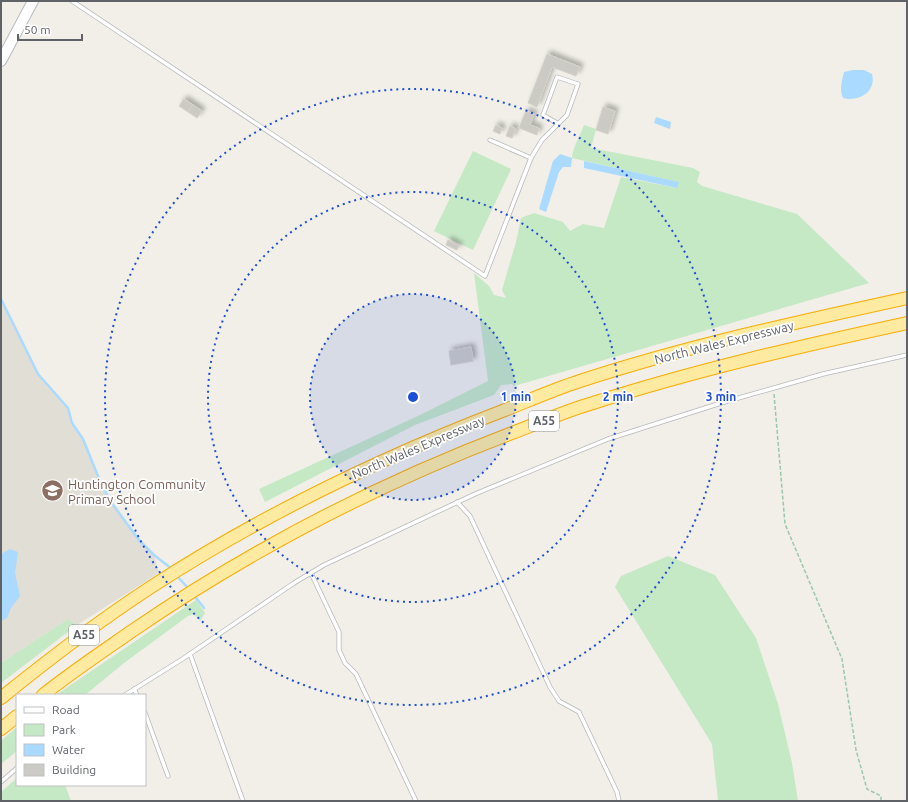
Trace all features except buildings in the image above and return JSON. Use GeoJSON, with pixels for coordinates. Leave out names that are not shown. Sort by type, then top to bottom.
{"type":"FeatureCollection","features":[{"type":"Feature","properties":{"kind":"highway","name":"North Wales Expressway"},"geometry":{"type":"LineString","coordinates":[[1,698],[50,659],[170,575],[239,534],[331,484],[441,434],[579,382],[690,348],[907,298]]}},
{"type":"Feature","properties":{"kind":"highway","name":"North Wales Expressway"},"geometry":{"type":"LineString","coordinates":[[44,694],[68,675],[188,594],[248,558],[354,500],[454,455],[591,403],[734,362],[907,323]]}},
{"type":"Feature","properties":{"kind":"highway"},"geometry":{"type":"LineString","coordinates":[[1,729],[16,717]]}},
{"type":"Feature","properties":{"kind":"main road"},"geometry":{"type":"LineString","coordinates":[[1,61],[32,1]]}},
{"type":"Feature","properties":{"kind":"lane"},"geometry":{"type":"LineString","coordinates":[[72,1],[485,276],[531,158],[542,140],[557,123],[567,115],[578,84],[558,77],[543,115],[557,123]]}},
{"type":"Feature","properties":{"kind":"lane"},"geometry":{"type":"LineString","coordinates":[[490,140],[531,158]]}},
{"type":"Feature","properties":{"kind":"lane"},"geometry":{"type":"LineString","coordinates":[[126,694],[190,654],[311,573],[458,502],[608,439],[773,388],[823,374],[907,355]]}},
{"type":"Feature","properties":{"kind":"lane"},"geometry":{"type":"LineString","coordinates":[[458,502],[470,516],[550,687],[559,701],[579,712],[617,792],[619,801]]}},
{"type":"Feature","properties":{"kind":"lane"},"geometry":{"type":"LineString","coordinates":[[311,573],[339,632],[339,650],[345,663],[356,674],[416,801]]}},
{"type":"Feature","properties":{"kind":"lane"},"geometry":{"type":"LineString","coordinates":[[190,654],[243,801]]}},
{"type":"Feature","properties":{"kind":"lane"},"geometry":{"type":"LineString","coordinates":[[134,689],[136,694]]}},
{"type":"Feature","properties":{"kind":"lane"},"geometry":{"type":"LineString","coordinates":[[146,716],[168,776]]}},
{"type":"Feature","properties":{"kind":"lane"},"geometry":{"type":"LineString","coordinates":[[1,782],[16,769]]}},
{"type":"Feature","properties":{"kind":"path"},"geometry":{"type":"LineString","coordinates":[[773,388],[785,524],[842,659],[856,750],[867,789],[881,796],[881,801]]}},
{"type":"Feature","properties":{"kind":"shaded area","name":"Huntington Community Primary School"},"geometry":{"type":"Polygon","coordinates":[[[1,299],[38,374],[68,408],[72,423],[83,439],[100,481],[111,502],[139,540],[154,555],[159,573],[77,625],[68,619],[1,663],[1,299]]]}},
{"type":"Feature","properties":{"kind":"green space"},"geometry":{"type":"Polygon","coordinates":[[[584,125],[596,129],[591,148],[693,168],[700,172],[697,182],[702,186],[797,214],[869,283],[514,386],[512,384],[501,385],[494,395],[415,425],[265,502],[259,489],[420,415],[488,381],[474,273],[489,286],[494,295],[506,298],[502,290],[516,242],[521,218],[534,213],[563,222],[570,231],[583,224],[604,228],[621,177],[677,188],[678,182],[572,158],[575,145],[584,125]]]}},
{"type":"Feature","properties":{"kind":"green space"},"geometry":{"type":"Polygon","coordinates":[[[473,151],[511,169],[473,250],[434,231],[473,151]]]}},
{"type":"Feature","properties":{"kind":"green space"},"geometry":{"type":"Polygon","coordinates":[[[668,556],[715,575],[756,638],[778,704],[792,763],[798,801],[718,801],[712,744],[615,587],[621,576],[668,556]]]}},
{"type":"Feature","properties":{"kind":"green space"},"geometry":{"type":"Polygon","coordinates":[[[196,600],[205,613],[200,621],[194,614],[188,616],[124,663],[86,694],[57,694],[196,600]]]}},
{"type":"Feature","properties":{"kind":"green space"},"geometry":{"type":"Polygon","coordinates":[[[68,619],[77,625],[1,683],[1,663],[68,619]]]}},
{"type":"Feature","properties":{"kind":"green space"},"geometry":{"type":"Polygon","coordinates":[[[16,728],[16,752],[1,764],[1,741],[16,728]]]}},
{"type":"Feature","properties":{"kind":"green space"},"geometry":{"type":"Polygon","coordinates":[[[16,779],[16,786],[65,786],[71,801],[1,801],[1,792],[16,779]]]}},
{"type":"Feature","properties":{"kind":"water"},"geometry":{"type":"Polygon","coordinates":[[[864,70],[872,74],[872,86],[869,91],[860,97],[849,99],[843,98],[841,88],[844,72],[864,70]]]}},
{"type":"Feature","properties":{"kind":"water"},"geometry":{"type":"Polygon","coordinates":[[[656,117],[671,122],[670,129],[654,123],[656,117]]]}},
{"type":"Feature","properties":{"kind":"water"},"geometry":{"type":"Polygon","coordinates":[[[560,154],[572,158],[571,167],[563,167],[559,172],[546,212],[539,209],[553,161],[560,154]]]}},
{"type":"Feature","properties":{"kind":"water"},"geometry":{"type":"Polygon","coordinates":[[[584,161],[679,182],[677,188],[584,168],[584,161]]]}},
{"type":"Feature","properties":{"kind":"water"},"geometry":{"type":"Polygon","coordinates":[[[10,549],[18,552],[15,573],[20,596],[11,608],[7,618],[1,621],[1,554],[10,549]]]}},
{"type":"Feature","properties":{"kind":"waterway"},"geometry":{"type":"LineString","coordinates":[[1,299],[38,374],[68,408],[72,423],[83,439],[100,481],[111,502],[139,540],[154,555],[172,569]]}},
{"type":"Feature","properties":{"kind":"waterway"},"geometry":{"type":"LineString","coordinates":[[176,575],[189,589]]}},
{"type":"Feature","properties":{"kind":"waterway"},"geometry":{"type":"LineString","coordinates":[[193,594],[204,608]]}},
{"type":"Feature","properties":{"kind":"place","name":"Huntington Community Primary School"},"geometry":{"type":"Point","coordinates":[53,491]}}]}
